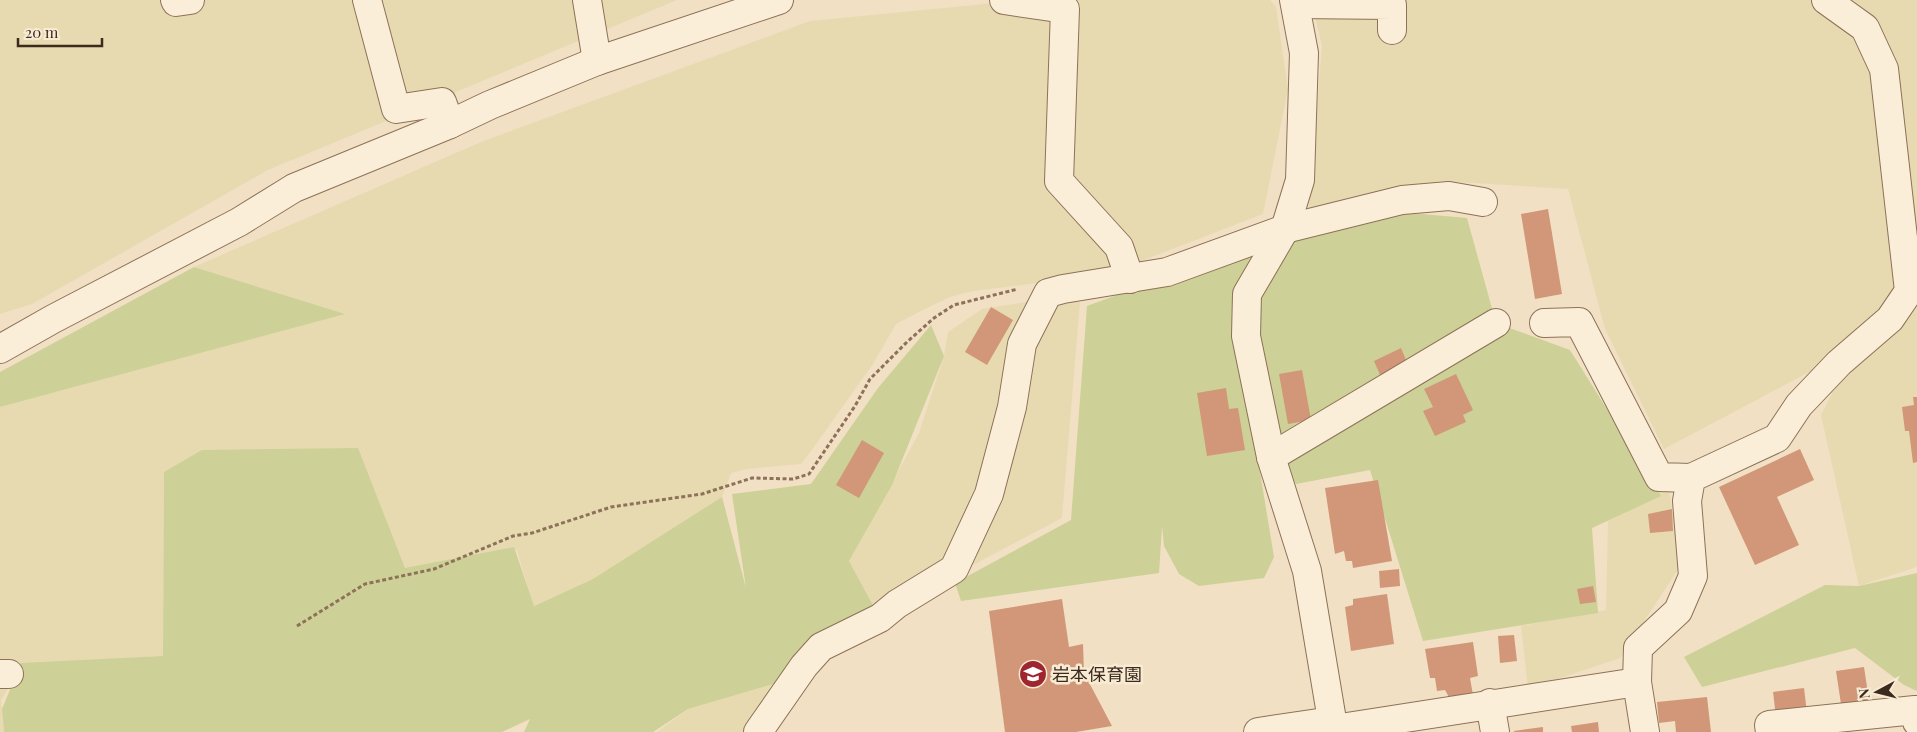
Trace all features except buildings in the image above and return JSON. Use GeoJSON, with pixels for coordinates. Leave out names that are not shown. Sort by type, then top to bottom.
{"type":"FeatureCollection","features":[{"type":"Feature","properties":{"kind":"street"},"geometry":{"type":"LineString","coordinates":[[175,0],[176,2],[190,0]]}},
{"type":"Feature","properties":{"kind":"street"},"geometry":{"type":"LineString","coordinates":[[367,0],[396,109],[442,102],[450,124]]}},
{"type":"Feature","properties":{"kind":"street"},"geometry":{"type":"LineString","coordinates":[[586,0],[597,61]]}},
{"type":"Feature","properties":{"kind":"street"},"geometry":{"type":"LineString","coordinates":[[0,349],[52,319],[239,222],[294,188],[597,61],[779,0]]}},
{"type":"Feature","properties":{"kind":"street"},"geometry":{"type":"LineString","coordinates":[[1004,0],[1065,9],[1059,181],[1118,248],[1130,279]]}},
{"type":"Feature","properties":{"kind":"street"},"geometry":{"type":"LineString","coordinates":[[1544,323],[1579,322],[1659,477],[1691,478],[1777,438],[1799,405],[1839,363],[1890,319],[1909,291],[1884,69],[1865,28],[1826,0]]}},
{"type":"Feature","properties":{"kind":"street"},"geometry":{"type":"LineString","coordinates":[[1333,727],[1307,571],[1271,457],[1246,336],[1247,294],[1285,229],[1300,180],[1304,53],[1295,2],[1392,5],[1392,30]]}},
{"type":"Feature","properties":{"kind":"street"},"geometry":{"type":"LineString","coordinates":[[758,732],[804,666],[821,647],[880,618],[897,604],[954,569],[989,494],[1012,407],[1022,344],[1048,293],[1167,272],[1285,229],[1402,200],[1449,196],[1483,202]]}},
{"type":"Feature","properties":{"kind":"street"},"geometry":{"type":"LineString","coordinates":[[1271,457],[1496,323]]}},
{"type":"Feature","properties":{"kind":"street"},"geometry":{"type":"LineString","coordinates":[[1645,732],[1637,682],[1638,648],[1678,611],[1693,576],[1687,501],[1691,478]]}},
{"type":"Feature","properties":{"kind":"street"},"geometry":{"type":"LineString","coordinates":[[1258,732],[1333,727],[1637,682]]}},
{"type":"Feature","properties":{"kind":"street"},"geometry":{"type":"LineString","coordinates":[[1490,703],[1495,732]]}},
{"type":"Feature","properties":{"kind":"street"},"geometry":{"type":"LineString","coordinates":[[1770,732],[1769,725],[1915,710],[1917,722]]}},
{"type":"Feature","properties":{"kind":"path"},"geometry":{"type":"LineString","coordinates":[[297,626],[365,584],[434,569],[513,536],[532,533],[611,507],[702,494],[752,478],[793,479],[809,474],[855,406],[870,379],[934,318],[954,305],[1019,288],[1048,293]]}},
{"type":"Feature","properties":{"kind":"shaded area"},"geometry":{"type":"Polygon","coordinates":[[[0,0],[677,0],[268,170],[32,304],[0,314],[0,0]]]}},
{"type":"Feature","properties":{"kind":"shaded area"},"geometry":{"type":"Polygon","coordinates":[[[1025,0],[1270,0],[1276,7],[1288,89],[1263,214],[1118,270],[1054,281],[974,291],[950,297],[896,324],[873,364],[801,464],[747,469],[731,473],[722,497],[614,570],[533,606],[517,550],[408,576],[164,472],[163,656],[21,664],[1,701],[4,732],[0,732],[0,407],[344,314],[194,267],[481,142],[810,21],[1025,0]]]}},
{"type":"Feature","properties":{"kind":"shaded area"},"geometry":{"type":"Polygon","coordinates":[[[1311,0],[1917,0],[1917,567],[1859,586],[1821,415],[1835,387],[1813,370],[1664,449],[1605,329],[1568,189],[1442,181],[1308,216],[1322,46],[1311,0]]]}},
{"type":"Feature","properties":{"kind":"shaded area"},"geometry":{"type":"Polygon","coordinates":[[[1033,301],[1080,302],[1062,518],[971,566],[880,618],[849,561],[919,433],[944,356],[948,332],[982,309],[1033,301]]]}},
{"type":"Feature","properties":{"kind":"shaded area"},"geometry":{"type":"Polygon","coordinates":[[[1668,485],[1681,565],[1620,658],[1528,689],[1521,626],[1606,610],[1608,520],[1668,485]]]}},
{"type":"Feature","properties":{"kind":"shaded area"},"geometry":{"type":"Polygon","coordinates":[[[818,671],[776,732],[657,732],[688,709],[818,671]]]}},
{"type":"Feature","properties":{"kind":"green space"},"geometry":{"type":"Polygon","coordinates":[[[1399,212],[1467,218],[1496,323],[1570,350],[1661,496],[1592,528],[1598,613],[1423,641],[1370,470],[1296,484],[1277,453],[1257,454],[1274,557],[1264,578],[1199,586],[1179,574],[1164,546],[1162,526],[1159,573],[961,601],[955,583],[1071,520],[1087,306],[1202,264],[1399,212]]]}},
{"type":"Feature","properties":{"kind":"green space"},"geometry":{"type":"Polygon","coordinates":[[[194,267],[345,314],[0,407],[0,372],[194,267]]]}},
{"type":"Feature","properties":{"kind":"green space"},"geometry":{"type":"Polygon","coordinates":[[[931,325],[944,356],[892,485],[849,561],[875,609],[818,671],[688,709],[653,732],[524,732],[530,719],[502,732],[4,732],[2,709],[21,663],[163,656],[164,472],[202,450],[358,448],[405,568],[514,547],[534,606],[593,579],[722,497],[746,588],[732,494],[811,484],[878,388],[931,325]]]}},
{"type":"Feature","properties":{"kind":"green space"},"geometry":{"type":"Polygon","coordinates":[[[1917,573],[1917,691],[1904,685],[1855,648],[1702,687],[1684,657],[1825,585],[1859,586],[1917,573]]]}},
{"type":"Feature","properties":{"kind":"place","name":"岩本保育園"},"geometry":{"type":"Point","coordinates":[1033,674]}}]}
